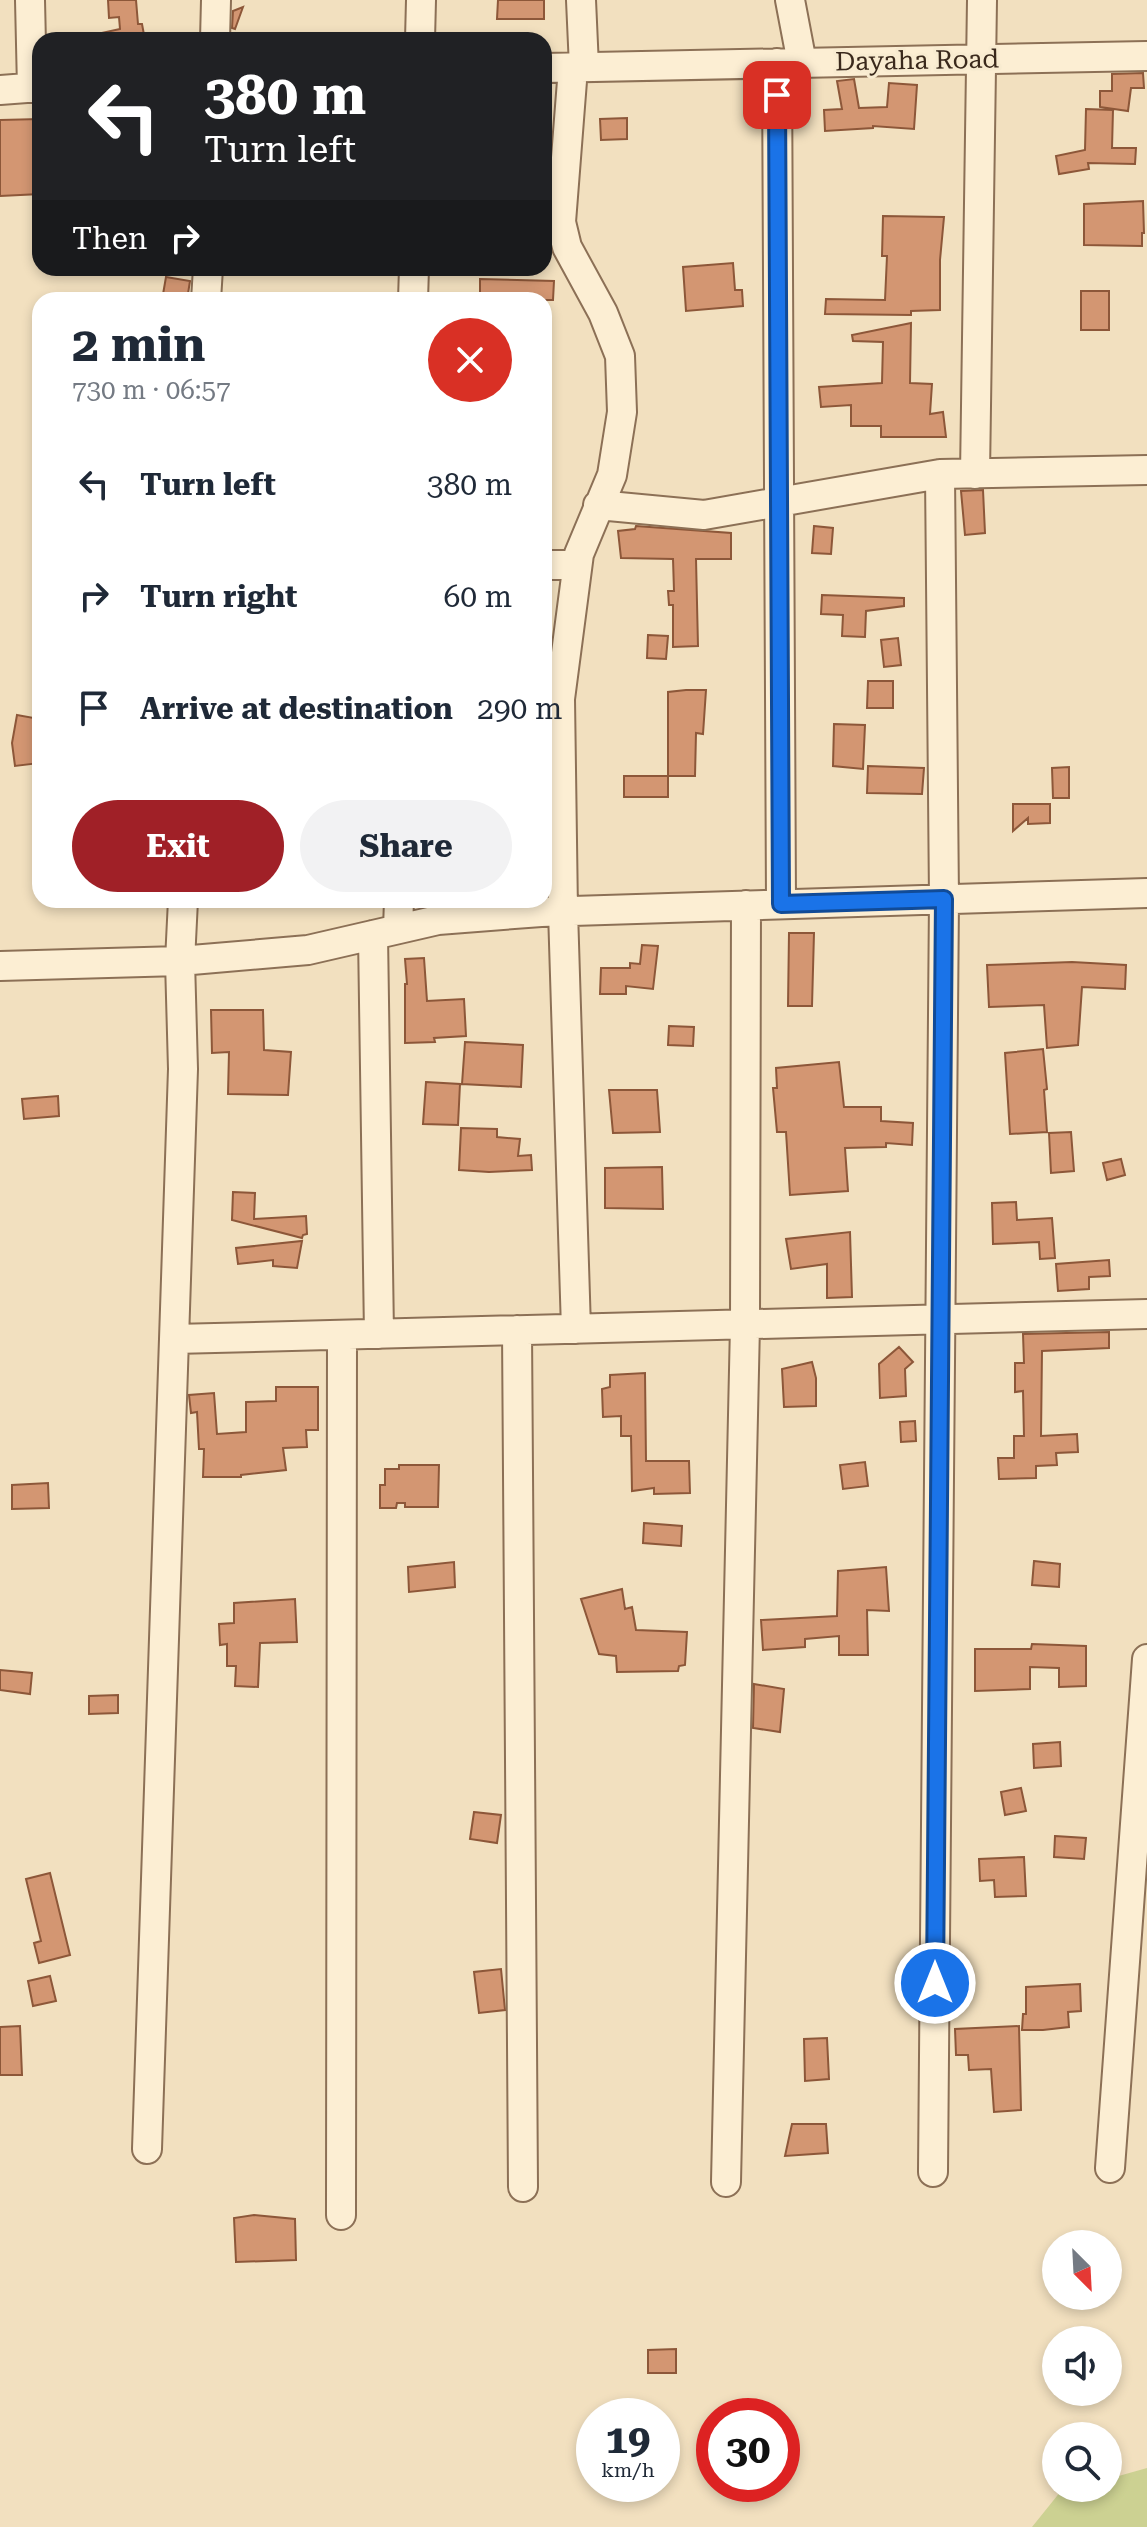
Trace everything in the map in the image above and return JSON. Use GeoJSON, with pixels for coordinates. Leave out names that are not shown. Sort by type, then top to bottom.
{"type":"FeatureCollection","features":[{"type":"Feature","properties":{"kind":"street"},"geometry":{"type":"LineString","coordinates":[[30,0],[32,32]]}},
{"type":"Feature","properties":{"kind":"street"},"geometry":{"type":"LineString","coordinates":[[215,32],[216,0]]}},
{"type":"Feature","properties":{"kind":"street"},"geometry":{"type":"LineString","coordinates":[[420,32],[421,0]]}},
{"type":"Feature","properties":{"kind":"street"},"geometry":{"type":"LineString","coordinates":[[576,1329],[560,699],[579,554],[612,475],[622,412],[620,356],[603,313],[567,247],[561,222],[579,68],[581,0]]}},
{"type":"Feature","properties":{"kind":"street"},"geometry":{"type":"LineString","coordinates":[[781,904],[779,502],[790,0]]}},
{"type":"Feature","properties":{"kind":"street"},"geometry":{"type":"LineString","coordinates":[[975,474],[982,0]]}},
{"type":"Feature","properties":{"kind":"street","name":"Dayaha Road"},"geometry":{"type":"LineString","coordinates":[[552,68],[1147,56]]}},
{"type":"Feature","properties":{"kind":"street"},"geometry":{"type":"LineString","coordinates":[[0,90],[32,87]]}},
{"type":"Feature","properties":{"kind":"street"},"geometry":{"type":"LineString","coordinates":[[598,505],[704,515],[940,474],[1147,470]]}},
{"type":"Feature","properties":{"kind":"street"},"geometry":{"type":"LineString","coordinates":[[933,2172],[944,899],[940,474]]}},
{"type":"Feature","properties":{"kind":"street"},"geometry":{"type":"LineString","coordinates":[[552,565],[577,565]]}},
{"type":"Feature","properties":{"kind":"street"},"geometry":{"type":"LineString","coordinates":[[0,966],[180,961],[308,950],[438,920],[563,911],[1147,893]]}},
{"type":"Feature","properties":{"kind":"street"},"geometry":{"type":"LineString","coordinates":[[726,2182],[745,1325],[746,905]]}},
{"type":"Feature","properties":{"kind":"street"},"geometry":{"type":"LineString","coordinates":[[147,2149],[183,1069],[180,961],[183,908]]}},
{"type":"Feature","properties":{"kind":"street"},"geometry":{"type":"LineString","coordinates":[[379,1334],[386,932],[396,908]]}},
{"type":"Feature","properties":{"kind":"street"},"geometry":{"type":"LineString","coordinates":[[174,1339],[1147,1314]]}},
{"type":"Feature","properties":{"kind":"street"},"geometry":{"type":"LineString","coordinates":[[517,1330],[523,2187]]}},
{"type":"Feature","properties":{"kind":"street"},"geometry":{"type":"LineString","coordinates":[[341,2215],[342,1335]]}},
{"type":"Feature","properties":{"kind":"street"},"geometry":{"type":"LineString","coordinates":[[1110,2168],[1147,1659]]}},
{"type":"Feature","properties":{"kind":"green space"},"geometry":{"type":"Polygon","coordinates":[[[1147,2468],[1147,2527],[1032,2527],[1052,2502],[1122,2502],[1122,2475],[1147,2468]]]}},
{"type":"Feature","properties":{"kind":"building"},"geometry":{"type":"Polygon","coordinates":[[[108,0],[136,0],[138,24],[142,24],[144,32],[106,32],[120,29],[119,17],[109,18],[108,0]]]}},
{"type":"Feature","properties":{"kind":"building"},"geometry":{"type":"Polygon","coordinates":[[[498,0],[544,0],[544,19],[497,19],[498,0]]]}},
{"type":"Feature","properties":{"kind":"building"},"geometry":{"type":"Polygon","coordinates":[[[243,7],[235,29],[232,28],[233,11],[243,7]]]}},
{"type":"Feature","properties":{"kind":"building"},"geometry":{"type":"Polygon","coordinates":[[[1143,73],[1144,88],[1131,88],[1128,111],[1100,107],[1100,91],[1112,91],[1112,74],[1143,73]]]}},
{"type":"Feature","properties":{"kind":"building"},"geometry":{"type":"Polygon","coordinates":[[[854,79],[859,108],[887,107],[889,83],[917,85],[914,129],[873,126],[825,131],[824,110],[842,109],[837,81],[854,79]]]}},
{"type":"Feature","properties":{"kind":"building"},"geometry":{"type":"Polygon","coordinates":[[[1086,109],[1113,110],[1112,148],[1136,148],[1135,164],[1088,163],[1089,169],[1059,174],[1056,156],[1085,150],[1086,109]]]}},
{"type":"Feature","properties":{"kind":"building"},"geometry":{"type":"Polygon","coordinates":[[[627,118],[627,139],[601,140],[600,119],[627,118]]]}},
{"type":"Feature","properties":{"kind":"building"},"geometry":{"type":"Polygon","coordinates":[[[32,119],[32,194],[0,196],[0,120],[32,119]]]}},
{"type":"Feature","properties":{"kind":"building"},"geometry":{"type":"Polygon","coordinates":[[[1143,201],[1142,246],[1084,245],[1084,204],[1143,201]]]}},
{"type":"Feature","properties":{"kind":"building"},"geometry":{"type":"Polygon","coordinates":[[[883,216],[944,217],[940,310],[911,311],[911,315],[825,314],[826,299],[885,300],[887,256],[882,256],[883,216]]]}},
{"type":"Feature","properties":{"kind":"building"},"geometry":{"type":"Polygon","coordinates":[[[733,263],[735,290],[742,290],[743,306],[686,311],[683,267],[733,263]]]}},
{"type":"Feature","properties":{"kind":"building"},"geometry":{"type":"Polygon","coordinates":[[[166,277],[190,281],[188,292],[163,292],[166,277]]]}},
{"type":"Feature","properties":{"kind":"building"},"geometry":{"type":"Polygon","coordinates":[[[480,279],[554,281],[553,300],[552,292],[480,292],[480,279]]]}},
{"type":"Feature","properties":{"kind":"building"},"geometry":{"type":"Polygon","coordinates":[[[1081,291],[1109,291],[1109,330],[1081,330],[1081,291]]]}},
{"type":"Feature","properties":{"kind":"building"},"geometry":{"type":"Polygon","coordinates":[[[911,323],[910,383],[932,384],[930,414],[943,412],[946,437],[881,437],[881,426],[851,426],[851,405],[821,407],[819,387],[882,383],[883,342],[853,341],[852,335],[911,323]]]}},
{"type":"Feature","properties":{"kind":"building"},"geometry":{"type":"Polygon","coordinates":[[[983,490],[985,533],[965,535],[961,491],[983,490]]]}},
{"type":"Feature","properties":{"kind":"building"},"geometry":{"type":"Polygon","coordinates":[[[636,526],[731,533],[731,559],[696,559],[698,646],[673,647],[673,605],[669,605],[668,591],[674,591],[673,559],[621,558],[618,531],[635,529],[636,526]]]}},
{"type":"Feature","properties":{"kind":"building"},"geometry":{"type":"Polygon","coordinates":[[[814,526],[833,528],[831,554],[812,553],[814,526]]]}},
{"type":"Feature","properties":{"kind":"building"},"geometry":{"type":"Polygon","coordinates":[[[822,595],[904,598],[904,606],[866,611],[865,637],[842,636],[843,615],[821,614],[822,595]]]}},
{"type":"Feature","properties":{"kind":"building"},"geometry":{"type":"Polygon","coordinates":[[[648,635],[668,636],[666,659],[647,658],[648,635]]]}},
{"type":"Feature","properties":{"kind":"building"},"geometry":{"type":"Polygon","coordinates":[[[898,638],[901,665],[884,667],[881,640],[898,638]]]}},
{"type":"Feature","properties":{"kind":"building"},"geometry":{"type":"Polygon","coordinates":[[[868,681],[893,681],[893,708],[867,708],[868,681]]]}},
{"type":"Feature","properties":{"kind":"building"},"geometry":{"type":"Polygon","coordinates":[[[706,690],[703,734],[696,733],[695,776],[668,776],[668,692],[706,690]]]}},
{"type":"Feature","properties":{"kind":"building"},"geometry":{"type":"Polygon","coordinates":[[[17,715],[32,718],[32,764],[15,766],[12,743],[17,715]]]}},
{"type":"Feature","properties":{"kind":"building"},"geometry":{"type":"Polygon","coordinates":[[[834,724],[865,725],[863,769],[833,766],[834,724]]]}},
{"type":"Feature","properties":{"kind":"building"},"geometry":{"type":"Polygon","coordinates":[[[868,766],[924,768],[922,794],[867,793],[868,766]]]}},
{"type":"Feature","properties":{"kind":"building"},"geometry":{"type":"Polygon","coordinates":[[[1069,767],[1069,798],[1053,798],[1052,768],[1069,767]]]}},
{"type":"Feature","properties":{"kind":"building"},"geometry":{"type":"Polygon","coordinates":[[[624,776],[668,776],[668,797],[624,797],[624,776]]]}},
{"type":"Feature","properties":{"kind":"building"},"geometry":{"type":"Polygon","coordinates":[[[1013,804],[1050,804],[1050,823],[1028,824],[1028,818],[1013,831],[1013,804]]]}},
{"type":"Feature","properties":{"kind":"building"},"geometry":{"type":"Polygon","coordinates":[[[789,933],[814,933],[812,1006],[788,1006],[789,933]]]}},
{"type":"Feature","properties":{"kind":"building"},"geometry":{"type":"Polygon","coordinates":[[[642,945],[658,946],[653,989],[626,986],[626,994],[600,994],[601,968],[630,968],[630,963],[640,964],[642,945]]]}},
{"type":"Feature","properties":{"kind":"building"},"geometry":{"type":"Polygon","coordinates":[[[424,958],[427,1001],[464,999],[466,1036],[434,1038],[435,1042],[405,1043],[405,959],[424,958]]]}},
{"type":"Feature","properties":{"kind":"building"},"geometry":{"type":"Polygon","coordinates":[[[1072,962],[1126,965],[1125,989],[1082,987],[1078,1045],[1047,1048],[1044,1005],[989,1007],[987,965],[1072,962]]]}},
{"type":"Feature","properties":{"kind":"building"},"geometry":{"type":"Polygon","coordinates":[[[211,1010],[263,1010],[264,1050],[291,1052],[288,1095],[228,1094],[229,1052],[212,1053],[211,1010]]]}},
{"type":"Feature","properties":{"kind":"building"},"geometry":{"type":"Polygon","coordinates":[[[669,1026],[694,1027],[693,1046],[668,1045],[669,1026]]]}},
{"type":"Feature","properties":{"kind":"building"},"geometry":{"type":"Polygon","coordinates":[[[465,1042],[523,1045],[521,1087],[462,1084],[465,1042]]]}},
{"type":"Feature","properties":{"kind":"building"},"geometry":{"type":"Polygon","coordinates":[[[1043,1049],[1047,1132],[1010,1134],[1005,1053],[1043,1049]]]}},
{"type":"Feature","properties":{"kind":"building"},"geometry":{"type":"Polygon","coordinates":[[[839,1062],[844,1107],[881,1107],[881,1121],[913,1123],[912,1145],[886,1143],[886,1147],[845,1148],[848,1191],[790,1195],[786,1132],[777,1132],[773,1088],[777,1088],[776,1068],[839,1062]]]}},
{"type":"Feature","properties":{"kind":"building"},"geometry":{"type":"Polygon","coordinates":[[[426,1082],[460,1084],[458,1125],[423,1124],[426,1082]]]}},
{"type":"Feature","properties":{"kind":"building"},"geometry":{"type":"Polygon","coordinates":[[[609,1090],[657,1090],[660,1132],[613,1133],[609,1090]]]}},
{"type":"Feature","properties":{"kind":"building"},"geometry":{"type":"Polygon","coordinates":[[[58,1096],[59,1116],[24,1119],[22,1099],[58,1096]]]}},
{"type":"Feature","properties":{"kind":"building"},"geometry":{"type":"Polygon","coordinates":[[[461,1128],[497,1129],[497,1137],[520,1139],[518,1156],[531,1155],[532,1170],[459,1170],[461,1128]]]}},
{"type":"Feature","properties":{"kind":"building"},"geometry":{"type":"Polygon","coordinates":[[[1071,1132],[1074,1171],[1051,1173],[1049,1133],[1071,1132]]]}},
{"type":"Feature","properties":{"kind":"building"},"geometry":{"type":"Polygon","coordinates":[[[1121,1159],[1125,1175],[1107,1180],[1103,1163],[1121,1159]]]}},
{"type":"Feature","properties":{"kind":"building"},"geometry":{"type":"Polygon","coordinates":[[[662,1167],[663,1209],[605,1208],[605,1168],[662,1167]]]}},
{"type":"Feature","properties":{"kind":"building"},"geometry":{"type":"Polygon","coordinates":[[[233,1192],[255,1193],[254,1219],[306,1216],[307,1234],[302,1238],[232,1220],[233,1192]]]}},
{"type":"Feature","properties":{"kind":"building"},"geometry":{"type":"Polygon","coordinates":[[[1016,1202],[1017,1220],[1052,1218],[1055,1258],[1040,1259],[1039,1242],[993,1244],[992,1203],[1016,1202]]]}},
{"type":"Feature","properties":{"kind":"building"},"geometry":{"type":"Polygon","coordinates":[[[850,1232],[852,1297],[827,1298],[827,1264],[791,1269],[786,1239],[850,1232]]]}},
{"type":"Feature","properties":{"kind":"building"},"geometry":{"type":"Polygon","coordinates":[[[302,1241],[297,1268],[273,1266],[273,1260],[238,1264],[236,1248],[302,1241]]]}},
{"type":"Feature","properties":{"kind":"building"},"geometry":{"type":"Polygon","coordinates":[[[1109,1260],[1110,1276],[1089,1277],[1089,1289],[1058,1291],[1056,1264],[1109,1260]]]}},
{"type":"Feature","properties":{"kind":"building"},"geometry":{"type":"Polygon","coordinates":[[[1109,1332],[1109,1348],[1042,1351],[1041,1436],[1077,1434],[1078,1452],[1056,1453],[1057,1465],[1036,1466],[1036,1478],[999,1479],[998,1458],[1014,1458],[1014,1436],[1024,1436],[1023,1391],[1015,1392],[1015,1363],[1024,1363],[1023,1334],[1109,1332]]]}},
{"type":"Feature","properties":{"kind":"building"},"geometry":{"type":"Polygon","coordinates":[[[899,1347],[913,1362],[905,1369],[906,1396],[880,1398],[879,1364],[899,1347]]]}},
{"type":"Feature","properties":{"kind":"building"},"geometry":{"type":"Polygon","coordinates":[[[812,1362],[816,1378],[816,1406],[784,1407],[782,1369],[812,1362]]]}},
{"type":"Feature","properties":{"kind":"building"},"geometry":{"type":"Polygon","coordinates":[[[645,1373],[646,1461],[689,1461],[690,1493],[654,1494],[654,1488],[632,1491],[631,1436],[621,1436],[621,1416],[603,1417],[602,1389],[610,1387],[610,1375],[645,1373]]]}},
{"type":"Feature","properties":{"kind":"building"},"geometry":{"type":"Polygon","coordinates":[[[276,1387],[318,1387],[318,1430],[306,1430],[307,1447],[283,1448],[286,1470],[241,1477],[203,1477],[204,1449],[199,1449],[197,1412],[191,1413],[189,1395],[214,1393],[217,1434],[246,1432],[246,1402],[276,1401],[276,1387]]]}},
{"type":"Feature","properties":{"kind":"building"},"geometry":{"type":"Polygon","coordinates":[[[915,1421],[916,1441],[901,1442],[900,1422],[915,1421]]]}},
{"type":"Feature","properties":{"kind":"building"},"geometry":{"type":"Polygon","coordinates":[[[865,1462],[868,1486],[843,1489],[840,1465],[865,1462]]]}},
{"type":"Feature","properties":{"kind":"building"},"geometry":{"type":"Polygon","coordinates":[[[399,1465],[439,1465],[438,1507],[405,1507],[405,1503],[397,1503],[396,1508],[380,1508],[380,1485],[385,1485],[385,1469],[399,1469],[399,1465]]]}},
{"type":"Feature","properties":{"kind":"building"},"geometry":{"type":"Polygon","coordinates":[[[48,1483],[49,1508],[12,1509],[12,1485],[48,1483]]]}},
{"type":"Feature","properties":{"kind":"building"},"geometry":{"type":"Polygon","coordinates":[[[644,1523],[682,1526],[681,1546],[643,1543],[644,1523]]]}},
{"type":"Feature","properties":{"kind":"building"},"geometry":{"type":"Polygon","coordinates":[[[1034,1561],[1060,1564],[1059,1587],[1032,1585],[1034,1561]]]}},
{"type":"Feature","properties":{"kind":"building"},"geometry":{"type":"Polygon","coordinates":[[[454,1562],[455,1587],[409,1592],[408,1567],[454,1562]]]}},
{"type":"Feature","properties":{"kind":"building"},"geometry":{"type":"Polygon","coordinates":[[[886,1567],[889,1611],[867,1610],[868,1655],[839,1655],[839,1636],[805,1639],[805,1647],[763,1650],[761,1620],[837,1616],[838,1571],[886,1567]]]}},
{"type":"Feature","properties":{"kind":"building"},"geometry":{"type":"Polygon","coordinates":[[[622,1589],[625,1609],[632,1607],[636,1630],[687,1632],[685,1665],[679,1666],[678,1671],[617,1672],[616,1656],[599,1654],[581,1599],[622,1589]]]}},
{"type":"Feature","properties":{"kind":"building"},"geometry":{"type":"Polygon","coordinates":[[[295,1599],[297,1642],[260,1643],[258,1687],[235,1686],[236,1666],[227,1666],[227,1644],[220,1645],[219,1624],[234,1623],[234,1603],[295,1599]]]}},
{"type":"Feature","properties":{"kind":"building"},"geometry":{"type":"Polygon","coordinates":[[[1032,1644],[1086,1646],[1086,1686],[1059,1687],[1059,1668],[1030,1667],[1030,1689],[975,1691],[975,1649],[1031,1649],[1032,1644]]]}},
{"type":"Feature","properties":{"kind":"building"},"geometry":{"type":"Polygon","coordinates":[[[0,1670],[32,1673],[30,1694],[0,1690],[0,1670]]]}},
{"type":"Feature","properties":{"kind":"building"},"geometry":{"type":"Polygon","coordinates":[[[754,1684],[784,1689],[780,1732],[753,1728],[754,1684]]]}},
{"type":"Feature","properties":{"kind":"building"},"geometry":{"type":"Polygon","coordinates":[[[118,1695],[118,1713],[89,1714],[89,1696],[118,1695]]]}},
{"type":"Feature","properties":{"kind":"building"},"geometry":{"type":"Polygon","coordinates":[[[1060,1742],[1061,1766],[1034,1768],[1033,1744],[1060,1742]]]}},
{"type":"Feature","properties":{"kind":"building"},"geometry":{"type":"Polygon","coordinates":[[[1021,1788],[1026,1811],[1005,1815],[1001,1792],[1021,1788]]]}},
{"type":"Feature","properties":{"kind":"building"},"geometry":{"type":"Polygon","coordinates":[[[474,1812],[501,1815],[497,1843],[470,1839],[474,1812]]]}},
{"type":"Feature","properties":{"kind":"building"},"geometry":{"type":"Polygon","coordinates":[[[1055,1836],[1086,1838],[1084,1859],[1054,1857],[1055,1836]]]}},
{"type":"Feature","properties":{"kind":"building"},"geometry":{"type":"Polygon","coordinates":[[[1024,1857],[1026,1896],[995,1897],[994,1880],[980,1881],[979,1859],[1024,1857]]]}},
{"type":"Feature","properties":{"kind":"building"},"geometry":{"type":"Polygon","coordinates":[[[50,1873],[70,1955],[39,1963],[34,1943],[41,1941],[26,1879],[50,1873]]]}},
{"type":"Feature","properties":{"kind":"building"},"geometry":{"type":"Polygon","coordinates":[[[501,1969],[505,2010],[479,2013],[474,1972],[501,1969]]]}},
{"type":"Feature","properties":{"kind":"building"},"geometry":{"type":"Polygon","coordinates":[[[50,1976],[56,2001],[33,2006],[28,1981],[50,1976]]]}},
{"type":"Feature","properties":{"kind":"building"},"geometry":{"type":"Polygon","coordinates":[[[1080,1984],[1081,2011],[1068,2012],[1069,2027],[1022,2030],[1023,2014],[1026,2014],[1026,1987],[1080,1984]]]}},
{"type":"Feature","properties":{"kind":"building"},"geometry":{"type":"Polygon","coordinates":[[[20,2026],[22,2075],[0,2075],[0,2027],[20,2026]]]}},
{"type":"Feature","properties":{"kind":"building"},"geometry":{"type":"Polygon","coordinates":[[[1019,2026],[1021,2110],[994,2112],[991,2069],[969,2070],[968,2055],[956,2055],[955,2029],[1019,2026]]]}},
{"type":"Feature","properties":{"kind":"building"},"geometry":{"type":"Polygon","coordinates":[[[827,2038],[829,2079],[805,2081],[804,2039],[827,2038]]]}},
{"type":"Feature","properties":{"kind":"building"},"geometry":{"type":"Polygon","coordinates":[[[792,2124],[826,2124],[828,2153],[785,2156],[792,2124]]]}},
{"type":"Feature","properties":{"kind":"building"},"geometry":{"type":"Polygon","coordinates":[[[254,2215],[295,2219],[296,2260],[236,2262],[234,2218],[254,2215]]]}},
{"type":"Feature","properties":{"kind":"building"},"geometry":{"type":"Polygon","coordinates":[[[676,2349],[676,2373],[648,2373],[648,2350],[676,2349]]]}},
{"type":"Feature","properties":{"kind":"route"},"geometry":{"type":"LineString","coordinates":[[777,95],[781,904],[944,899],[935,1983]]}}]}
